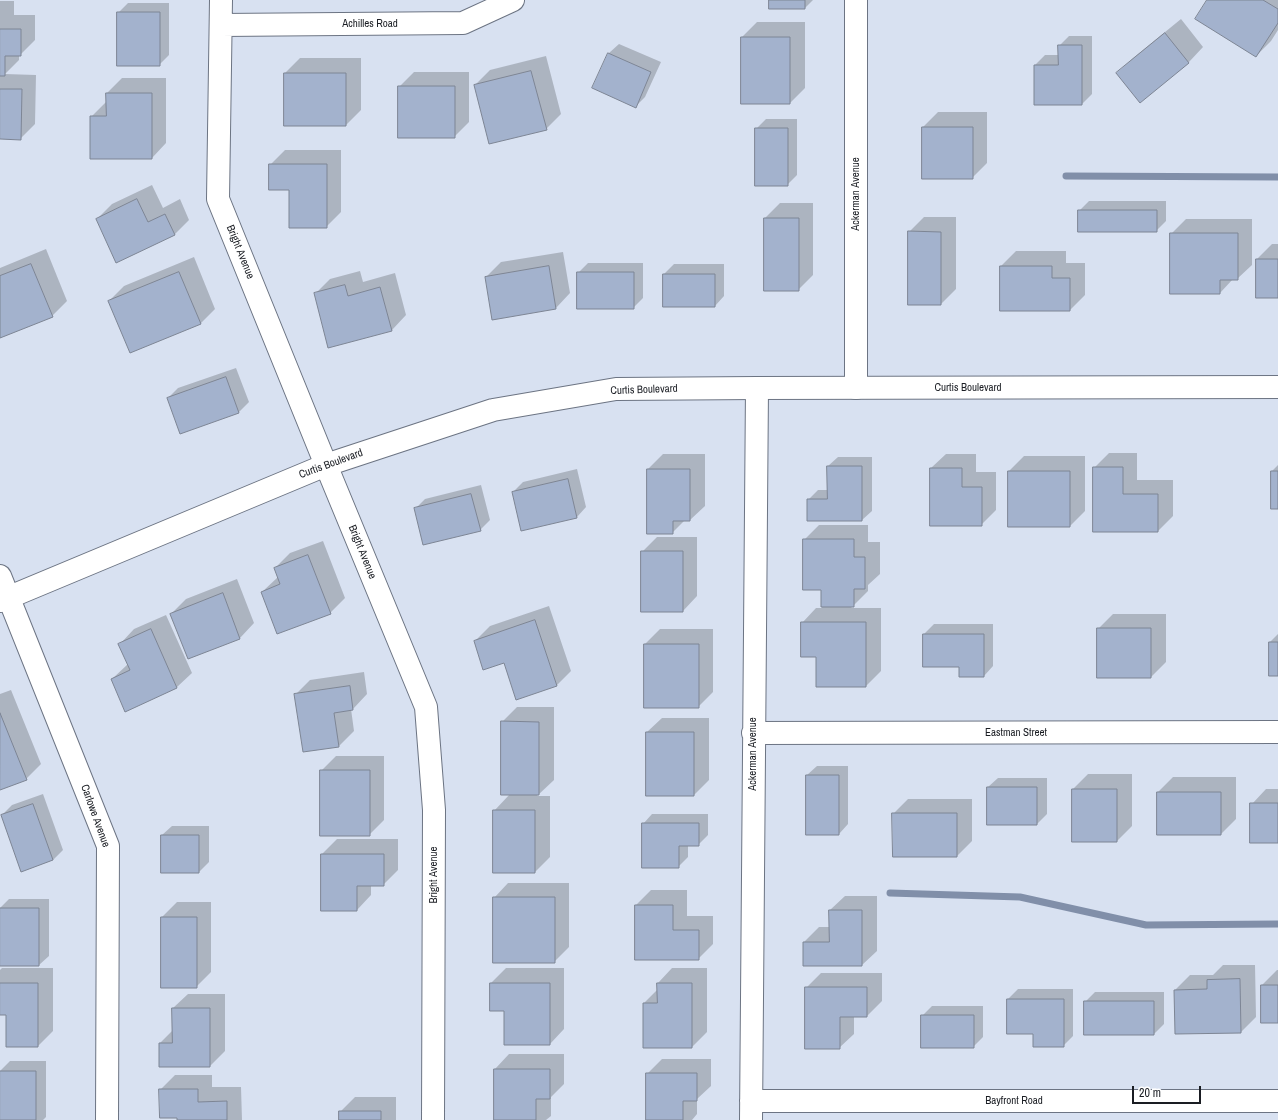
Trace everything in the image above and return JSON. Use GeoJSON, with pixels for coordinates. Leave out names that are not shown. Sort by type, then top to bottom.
{"type":"FeatureCollection","features":[{"type":"Feature","properties":{"kind":"street","name":"Bright Avenue"},"geometry":{"type":"LineString","coordinates":[[222,0],[218,199],[426,707],[434,810],[433,1120]]}},
{"type":"Feature","properties":{"kind":"street","name":"Achilles Road"},"geometry":{"type":"LineString","coordinates":[[221,25],[463,23],[513,0]]}},
{"type":"Feature","properties":{"kind":"street","name":"Ackerman Avenue"},"geometry":{"type":"LineString","coordinates":[[856,0],[856,388]]}},
{"type":"Feature","properties":{"kind":"street","name":"Curtis Boulevard"},"geometry":{"type":"LineString","coordinates":[[4,599],[326,464],[492,410],[616,389],[1278,387]]}},
{"type":"Feature","properties":{"kind":"street","name":"Ackerman Avenue"},"geometry":{"type":"LineString","coordinates":[[751,1110],[757,388]]}},
{"type":"Feature","properties":{"kind":"street","name":"Carlowe Avenue"},"geometry":{"type":"LineString","coordinates":[[0,576],[4,599],[108,846],[107,1120]]}},
{"type":"Feature","properties":{"kind":"street","name":"Eastman Street"},"geometry":{"type":"LineString","coordinates":[[753,733],[1278,732]]}},
{"type":"Feature","properties":{"kind":"street","name":"Bayfront Road"},"geometry":{"type":"LineString","coordinates":[[751,1110],[1278,1101]]}},
{"type":"Feature","properties":{"kind":"building"},"geometry":{"type":"Polygon","coordinates":[[[769,0],[805,0],[805,9],[769,9],[769,0]]]}},
{"type":"Feature","properties":{"kind":"building"},"geometry":{"type":"Polygon","coordinates":[[[1207,0],[1263,0],[1278,9],[1278,23],[1256,57],[1195,19],[1207,0]]]}},
{"type":"Feature","properties":{"kind":"building"},"geometry":{"type":"Polygon","coordinates":[[[117,12],[160,12],[160,66],[117,66],[117,12]]]}},
{"type":"Feature","properties":{"kind":"building"},"geometry":{"type":"Polygon","coordinates":[[[0,29],[21,29],[21,56],[5,56],[5,76],[0,76],[0,29]]]}},
{"type":"Feature","properties":{"kind":"building"},"geometry":{"type":"Polygon","coordinates":[[[1165,33],[1189,63],[1140,103],[1116,73],[1165,33]]]}},
{"type":"Feature","properties":{"kind":"building"},"geometry":{"type":"Polygon","coordinates":[[[741,37],[790,37],[790,104],[741,104],[741,37]]]}},
{"type":"Feature","properties":{"kind":"building"},"geometry":{"type":"Polygon","coordinates":[[[1058,45],[1082,45],[1082,105],[1034,105],[1034,65],[1058,65],[1058,45]]]}},
{"type":"Feature","properties":{"kind":"building"},"geometry":{"type":"Polygon","coordinates":[[[608,53],[651,72],[636,108],[592,88],[608,53]]]}},
{"type":"Feature","properties":{"kind":"building"},"geometry":{"type":"Polygon","coordinates":[[[531,71],[547,130],[489,144],[474,85],[531,71]]]}},
{"type":"Feature","properties":{"kind":"building"},"geometry":{"type":"Polygon","coordinates":[[[284,73],[346,73],[346,126],[284,126],[284,73]]]}},
{"type":"Feature","properties":{"kind":"building"},"geometry":{"type":"Polygon","coordinates":[[[398,86],[455,86],[455,138],[398,138],[398,86]]]}},
{"type":"Feature","properties":{"kind":"building"},"geometry":{"type":"Polygon","coordinates":[[[0,89],[22,89],[21,140],[0,139],[0,89]]]}},
{"type":"Feature","properties":{"kind":"building"},"geometry":{"type":"Polygon","coordinates":[[[106,93],[152,93],[152,159],[90,159],[90,116],[106,116],[106,93]]]}},
{"type":"Feature","properties":{"kind":"building"},"geometry":{"type":"Polygon","coordinates":[[[922,127],[973,127],[973,179],[922,179],[922,127]]]}},
{"type":"Feature","properties":{"kind":"building"},"geometry":{"type":"Polygon","coordinates":[[[755,128],[788,128],[788,186],[755,186],[755,128]]]}},
{"type":"Feature","properties":{"kind":"building"},"geometry":{"type":"Polygon","coordinates":[[[269,164],[327,164],[327,228],[289,228],[289,190],[269,190],[269,164]]]}},
{"type":"Feature","properties":{"kind":"building"},"geometry":{"type":"Polygon","coordinates":[[[137,199],[148,222],[165,214],[175,235],[116,263],[96,219],[137,199]]]}},
{"type":"Feature","properties":{"kind":"building"},"geometry":{"type":"Polygon","coordinates":[[[1078,210],[1157,210],[1157,232],[1078,232],[1078,210]]]}},
{"type":"Feature","properties":{"kind":"building"},"geometry":{"type":"Polygon","coordinates":[[[764,218],[799,218],[799,291],[764,291],[764,218]]]}},
{"type":"Feature","properties":{"kind":"building"},"geometry":{"type":"Polygon","coordinates":[[[908,231],[941,232],[941,305],[908,305],[908,231]]]}},
{"type":"Feature","properties":{"kind":"building"},"geometry":{"type":"Polygon","coordinates":[[[1170,233],[1238,233],[1238,280],[1220,280],[1220,294],[1170,294],[1170,233]]]}},
{"type":"Feature","properties":{"kind":"building"},"geometry":{"type":"Polygon","coordinates":[[[1256,259],[1278,259],[1278,298],[1256,298],[1256,259]]]}},
{"type":"Feature","properties":{"kind":"building"},"geometry":{"type":"Polygon","coordinates":[[[31,264],[53,317],[0,338],[0,276],[31,264]]]}},
{"type":"Feature","properties":{"kind":"building"},"geometry":{"type":"Polygon","coordinates":[[[549,266],[556,309],[492,320],[485,277],[549,266]]]}},
{"type":"Feature","properties":{"kind":"building"},"geometry":{"type":"Polygon","coordinates":[[[1000,266],[1052,266],[1052,278],[1070,278],[1070,311],[1000,311],[1000,266]]]}},
{"type":"Feature","properties":{"kind":"building"},"geometry":{"type":"Polygon","coordinates":[[[179,272],[201,324],[130,353],[108,301],[179,272]]]}},
{"type":"Feature","properties":{"kind":"building"},"geometry":{"type":"Polygon","coordinates":[[[577,272],[634,272],[634,309],[577,309],[577,272]]]}},
{"type":"Feature","properties":{"kind":"building"},"geometry":{"type":"Polygon","coordinates":[[[663,274],[715,274],[715,307],[663,307],[663,274]]]}},
{"type":"Feature","properties":{"kind":"building"},"geometry":{"type":"Polygon","coordinates":[[[345,285],[348,296],[380,287],[392,331],[328,348],[314,293],[345,285]]]}},
{"type":"Feature","properties":{"kind":"building"},"geometry":{"type":"Polygon","coordinates":[[[226,377],[239,413],[180,434],[167,398],[226,377]]]}},
{"type":"Feature","properties":{"kind":"building"},"geometry":{"type":"Polygon","coordinates":[[[827,466],[862,466],[862,521],[807,521],[807,499],[827,499],[827,466]]]}},
{"type":"Feature","properties":{"kind":"building"},"geometry":{"type":"Polygon","coordinates":[[[1093,467],[1123,467],[1123,494],[1158,494],[1158,532],[1093,532],[1093,467]]]}},
{"type":"Feature","properties":{"kind":"building"},"geometry":{"type":"Polygon","coordinates":[[[930,468],[962,468],[962,487],[982,487],[982,526],[930,526],[930,468]]]}},
{"type":"Feature","properties":{"kind":"building"},"geometry":{"type":"Polygon","coordinates":[[[647,469],[690,469],[690,521],[673,521],[673,534],[647,534],[647,469]]]}},
{"type":"Feature","properties":{"kind":"building"},"geometry":{"type":"Polygon","coordinates":[[[1008,471],[1070,471],[1070,527],[1008,527],[1008,471]]]}},
{"type":"Feature","properties":{"kind":"building"},"geometry":{"type":"Polygon","coordinates":[[[1271,471],[1278,471],[1278,509],[1271,509],[1271,471]]]}},
{"type":"Feature","properties":{"kind":"building"},"geometry":{"type":"Polygon","coordinates":[[[568,479],[577,518],[521,531],[512,492],[568,479]]]}},
{"type":"Feature","properties":{"kind":"building"},"geometry":{"type":"Polygon","coordinates":[[[471,494],[481,531],[423,545],[414,508],[471,494]]]}},
{"type":"Feature","properties":{"kind":"building"},"geometry":{"type":"Polygon","coordinates":[[[803,539],[854,539],[854,557],[865,557],[865,589],[854,589],[854,607],[821,607],[821,590],[803,590],[803,539]]]}},
{"type":"Feature","properties":{"kind":"building"},"geometry":{"type":"Polygon","coordinates":[[[641,551],[683,551],[683,612],[641,612],[641,551]]]}},
{"type":"Feature","properties":{"kind":"building"},"geometry":{"type":"Polygon","coordinates":[[[308,555],[331,614],[277,634],[261,592],[280,584],[274,568],[308,555]]]}},
{"type":"Feature","properties":{"kind":"building"},"geometry":{"type":"Polygon","coordinates":[[[223,593],[240,639],[188,659],[170,614],[223,593]]]}},
{"type":"Feature","properties":{"kind":"building"},"geometry":{"type":"Polygon","coordinates":[[[535,620],[557,686],[516,700],[504,663],[483,670],[474,641],[535,620]]]}},
{"type":"Feature","properties":{"kind":"building"},"geometry":{"type":"Polygon","coordinates":[[[801,622],[866,622],[866,687],[816,687],[816,657],[801,657],[801,622]]]}},
{"type":"Feature","properties":{"kind":"building"},"geometry":{"type":"Polygon","coordinates":[[[1097,628],[1151,628],[1151,678],[1097,678],[1097,628]]]}},
{"type":"Feature","properties":{"kind":"building"},"geometry":{"type":"Polygon","coordinates":[[[151,629],[177,688],[125,712],[111,679],[130,670],[118,644],[151,629]]]}},
{"type":"Feature","properties":{"kind":"building"},"geometry":{"type":"Polygon","coordinates":[[[923,634],[984,634],[984,677],[959,677],[959,667],[923,667],[923,634]]]}},
{"type":"Feature","properties":{"kind":"building"},"geometry":{"type":"Polygon","coordinates":[[[1269,642],[1278,642],[1278,676],[1269,676],[1269,642]]]}},
{"type":"Feature","properties":{"kind":"building"},"geometry":{"type":"Polygon","coordinates":[[[644,644],[699,644],[699,708],[644,708],[644,644]]]}},
{"type":"Feature","properties":{"kind":"building"},"geometry":{"type":"Polygon","coordinates":[[[350,686],[353,710],[334,713],[339,747],[303,752],[294,694],[350,686]]]}},
{"type":"Feature","properties":{"kind":"building"},"geometry":{"type":"Polygon","coordinates":[[[0,713],[27,780],[0,790],[0,713]]]}},
{"type":"Feature","properties":{"kind":"building"},"geometry":{"type":"Polygon","coordinates":[[[501,721],[539,722],[539,795],[501,795],[501,721]]]}},
{"type":"Feature","properties":{"kind":"building"},"geometry":{"type":"Polygon","coordinates":[[[646,732],[694,732],[694,796],[646,796],[646,732]]]}},
{"type":"Feature","properties":{"kind":"building"},"geometry":{"type":"Polygon","coordinates":[[[320,770],[370,770],[370,836],[320,836],[320,770]]]}},
{"type":"Feature","properties":{"kind":"building"},"geometry":{"type":"Polygon","coordinates":[[[806,775],[839,775],[839,835],[806,835],[806,775]]]}},
{"type":"Feature","properties":{"kind":"building"},"geometry":{"type":"Polygon","coordinates":[[[987,787],[1037,787],[1037,825],[987,825],[987,787]]]}},
{"type":"Feature","properties":{"kind":"building"},"geometry":{"type":"Polygon","coordinates":[[[1072,789],[1117,789],[1117,842],[1072,842],[1072,789]]]}},
{"type":"Feature","properties":{"kind":"building"},"geometry":{"type":"Polygon","coordinates":[[[1157,792],[1221,792],[1221,835],[1157,835],[1157,792]]]}},
{"type":"Feature","properties":{"kind":"building"},"geometry":{"type":"Polygon","coordinates":[[[1250,803],[1278,803],[1278,843],[1250,843],[1250,803]]]}},
{"type":"Feature","properties":{"kind":"building"},"geometry":{"type":"Polygon","coordinates":[[[33,804],[53,860],[21,872],[1,815],[33,804]]]}},
{"type":"Feature","properties":{"kind":"building"},"geometry":{"type":"Polygon","coordinates":[[[493,810],[535,810],[535,873],[493,873],[493,810]]]}},
{"type":"Feature","properties":{"kind":"building"},"geometry":{"type":"Polygon","coordinates":[[[892,813],[957,813],[957,857],[893,857],[892,813]]]}},
{"type":"Feature","properties":{"kind":"building"},"geometry":{"type":"Polygon","coordinates":[[[642,823],[699,823],[699,846],[679,846],[679,868],[642,868],[642,823]]]}},
{"type":"Feature","properties":{"kind":"building"},"geometry":{"type":"Polygon","coordinates":[[[161,835],[199,835],[199,873],[161,873],[161,835]]]}},
{"type":"Feature","properties":{"kind":"building"},"geometry":{"type":"Polygon","coordinates":[[[321,854],[384,854],[384,886],[357,886],[357,911],[321,911],[321,854]]]}},
{"type":"Feature","properties":{"kind":"building"},"geometry":{"type":"Polygon","coordinates":[[[493,897],[555,897],[555,963],[493,963],[493,897]]]}},
{"type":"Feature","properties":{"kind":"building"},"geometry":{"type":"Polygon","coordinates":[[[635,905],[673,905],[673,930],[699,930],[699,960],[635,960],[635,905]]]}},
{"type":"Feature","properties":{"kind":"building"},"geometry":{"type":"Polygon","coordinates":[[[0,908],[39,908],[39,966],[0,966],[0,908]]]}},
{"type":"Feature","properties":{"kind":"building"},"geometry":{"type":"Polygon","coordinates":[[[829,910],[862,910],[862,966],[803,966],[803,942],[829,942],[829,910]]]}},
{"type":"Feature","properties":{"kind":"building"},"geometry":{"type":"Polygon","coordinates":[[[161,917],[197,917],[197,988],[161,988],[161,917]]]}},
{"type":"Feature","properties":{"kind":"building"},"geometry":{"type":"Polygon","coordinates":[[[1240,979],[1241,1033],[1175,1034],[1174,990],[1207,989],[1207,980],[1240,979]]]}},
{"type":"Feature","properties":{"kind":"building"},"geometry":{"type":"Polygon","coordinates":[[[0,983],[38,983],[38,1047],[6,1047],[6,1015],[0,1015],[0,983]]]}},
{"type":"Feature","properties":{"kind":"building"},"geometry":{"type":"Polygon","coordinates":[[[490,983],[550,983],[550,1045],[504,1045],[504,1011],[490,1011],[490,983]]]}},
{"type":"Feature","properties":{"kind":"building"},"geometry":{"type":"Polygon","coordinates":[[[657,983],[692,983],[692,1048],[643,1048],[643,1003],[657,1003],[657,983]]]}},
{"type":"Feature","properties":{"kind":"building"},"geometry":{"type":"Polygon","coordinates":[[[1261,985],[1278,985],[1278,1023],[1261,1023],[1261,985]]]}},
{"type":"Feature","properties":{"kind":"building"},"geometry":{"type":"Polygon","coordinates":[[[805,987],[867,987],[867,1017],[840,1017],[840,1049],[805,1049],[805,987]]]}},
{"type":"Feature","properties":{"kind":"building"},"geometry":{"type":"Polygon","coordinates":[[[1007,999],[1064,999],[1064,1047],[1033,1047],[1033,1034],[1007,1034],[1007,999]]]}},
{"type":"Feature","properties":{"kind":"building"},"geometry":{"type":"Polygon","coordinates":[[[1084,1001],[1154,1001],[1154,1035],[1084,1035],[1084,1001]]]}},
{"type":"Feature","properties":{"kind":"building"},"geometry":{"type":"Polygon","coordinates":[[[172,1008],[210,1008],[210,1067],[159,1067],[159,1043],[172,1043],[172,1008]]]}},
{"type":"Feature","properties":{"kind":"building"},"geometry":{"type":"Polygon","coordinates":[[[921,1015],[974,1015],[974,1048],[921,1048],[921,1015]]]}},
{"type":"Feature","properties":{"kind":"building"},"geometry":{"type":"Polygon","coordinates":[[[494,1069],[550,1069],[550,1099],[536,1099],[536,1120],[494,1120],[494,1069]]]}},
{"type":"Feature","properties":{"kind":"building"},"geometry":{"type":"Polygon","coordinates":[[[0,1071],[36,1071],[36,1120],[0,1120],[0,1071]]]}},
{"type":"Feature","properties":{"kind":"building"},"geometry":{"type":"Polygon","coordinates":[[[646,1073],[697,1073],[697,1101],[683,1101],[683,1120],[646,1120],[646,1073]]]}},
{"type":"Feature","properties":{"kind":"building"},"geometry":{"type":"Polygon","coordinates":[[[159,1089],[198,1089],[198,1102],[227,1101],[227,1120],[177,1120],[177,1118],[160,1118],[159,1089]]]}},
{"type":"Feature","properties":{"kind":"building"},"geometry":{"type":"Polygon","coordinates":[[[339,1111],[381,1111],[381,1120],[339,1120],[339,1111]]]}},
{"type":"Feature","properties":{"kind":"waterway"},"geometry":{"type":"LineString","coordinates":[[1066,176],[1278,177]]}},
{"type":"Feature","properties":{"kind":"waterway"},"geometry":{"type":"LineString","coordinates":[[890,893],[1020,897],[1146,925],[1278,924]]}}]}
